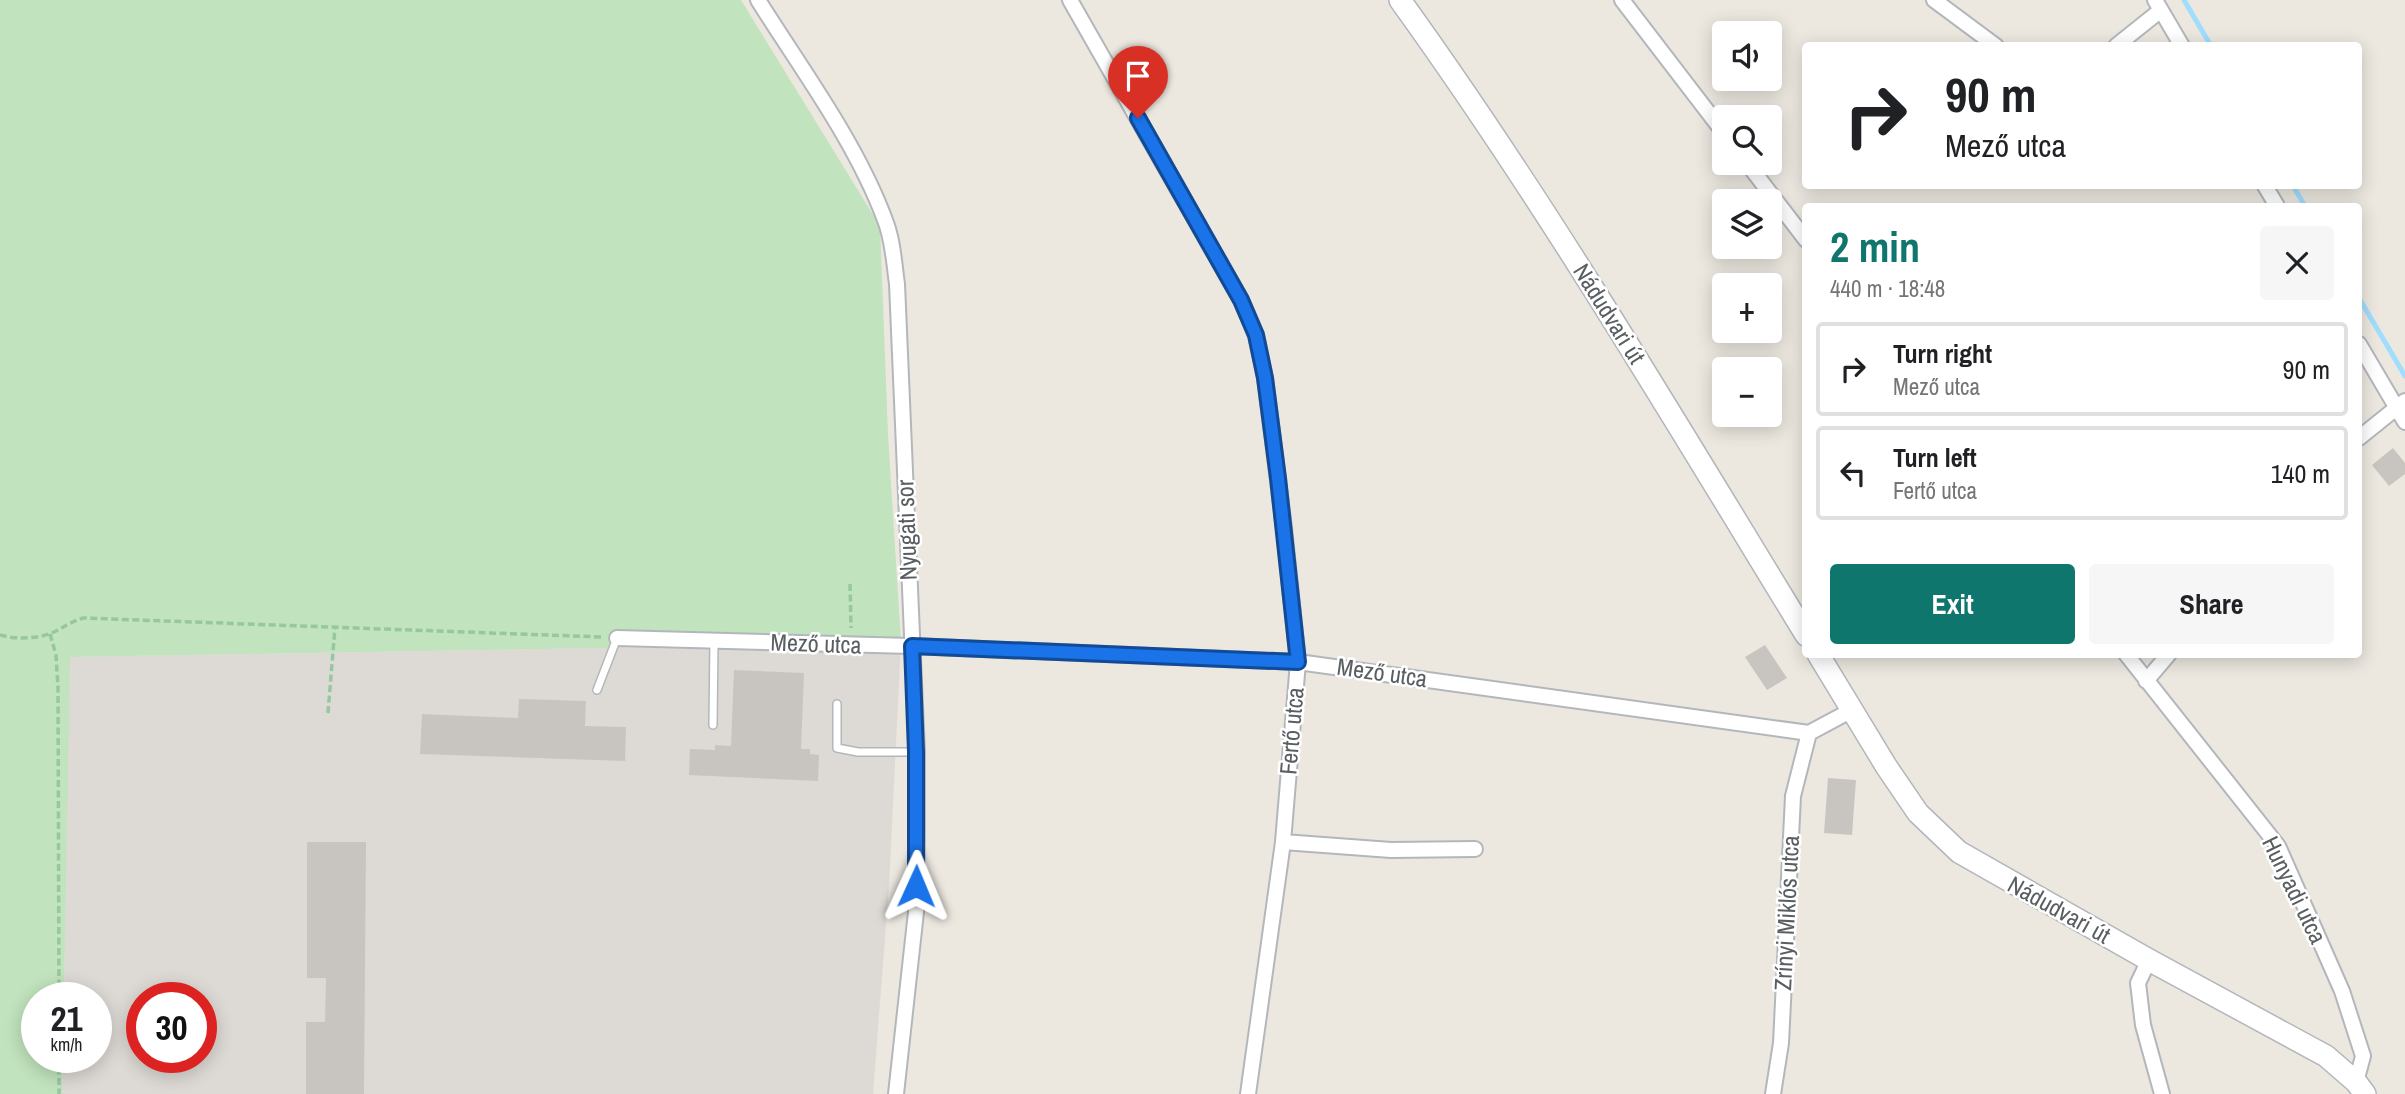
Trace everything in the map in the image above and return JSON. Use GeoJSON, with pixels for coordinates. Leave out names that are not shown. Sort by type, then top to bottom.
{"type":"FeatureCollection","features":[{"type":"Feature","properties":{"kind":"main road","name":"Nádudvari út"},"geometry":{"type":"LineString","coordinates":[[1400,0],[1516,165],[1802,628]]}},
{"type":"Feature","properties":{"kind":"main road","name":"Nádudvari út"},"geometry":{"type":"LineString","coordinates":[[1820,658],[1918,813],[1937,834],[1959,852],[2326,1056],[2360,1088]]}},
{"type":"Feature","properties":{"kind":"street","name":"Nyugati sor"},"geometry":{"type":"LineString","coordinates":[[758,0],[855,155],[886,221],[897,284],[916,752],[916,912],[896,1094]]}},
{"type":"Feature","properties":{"kind":"street","name":"Fertő utca"},"geometry":{"type":"LineString","coordinates":[[1070,0],[1241,300],[1256,335],[1265,378],[1298,662],[1283,842],[1248,1094]]}},
{"type":"Feature","properties":{"kind":"street"},"geometry":{"type":"LineString","coordinates":[[1622,0],[1712,117]]}},
{"type":"Feature","properties":{"kind":"street"},"geometry":{"type":"LineString","coordinates":[[1934,0],[1991,42]]}},
{"type":"Feature","properties":{"kind":"street"},"geometry":{"type":"LineString","coordinates":[[2120,42],[2158,5],[2180,42]]}},
{"type":"Feature","properties":{"kind":"street"},"geometry":{"type":"LineString","coordinates":[[1755,175],[1802,235]]}},
{"type":"Feature","properties":{"kind":"street"},"geometry":{"type":"LineString","coordinates":[[2362,349],[2401,404],[2405,422]]}},
{"type":"Feature","properties":{"kind":"street"},"geometry":{"type":"LineString","coordinates":[[2362,436],[2401,404]]}},
{"type":"Feature","properties":{"kind":"street","name":"Mező utca"},"geometry":{"type":"LineString","coordinates":[[617,638],[912,646],[1298,662],[1809,733]]}},
{"type":"Feature","properties":{"kind":"street","name":"Hunyadi utca"},"geometry":{"type":"LineString","coordinates":[[2129,658],[2278,846],[2342,991],[2363,1056],[2360,1088]]}},
{"type":"Feature","properties":{"kind":"street"},"geometry":{"type":"LineString","coordinates":[[2146,681],[2166,658]]}},
{"type":"Feature","properties":{"kind":"street"},"geometry":{"type":"LineString","coordinates":[[1809,733],[1852,710]]}},
{"type":"Feature","properties":{"kind":"street","name":"Zrínyi Miklós utca"},"geometry":{"type":"LineString","coordinates":[[1773,1094],[1781,1043],[1793,796],[1809,733]]}},
{"type":"Feature","properties":{"kind":"street"},"geometry":{"type":"LineString","coordinates":[[1283,842],[1391,850],[1475,849]]}},
{"type":"Feature","properties":{"kind":"street"},"geometry":{"type":"LineString","coordinates":[[2149,960],[2138,983],[2143,1025],[2162,1094]]}},
{"type":"Feature","properties":{"kind":"lane"},"geometry":{"type":"LineString","coordinates":[[597,690],[617,638]]}},
{"type":"Feature","properties":{"kind":"lane"},"geometry":{"type":"LineString","coordinates":[[713,725],[714,641]]}},
{"type":"Feature","properties":{"kind":"lane"},"geometry":{"type":"LineString","coordinates":[[837,704],[838,748],[858,752],[916,752]]}},
{"type":"Feature","properties":{"kind":"path"},"geometry":{"type":"LineString","coordinates":[[850,584],[852,645]]}},
{"type":"Feature","properties":{"kind":"path"},"geometry":{"type":"LineString","coordinates":[[0,635],[29,638],[50,634],[69,622],[84,618],[617,638]]}},
{"type":"Feature","properties":{"kind":"path"},"geometry":{"type":"LineString","coordinates":[[328,713],[335,627]]}},
{"type":"Feature","properties":{"kind":"path"},"geometry":{"type":"LineString","coordinates":[[50,634],[56,655],[58,688],[59,982]]}},
{"type":"Feature","properties":{"kind":"path"},"geometry":{"type":"LineString","coordinates":[[59,1073],[59,1094]]}},
{"type":"Feature","properties":{"kind":"shaded area"},"geometry":{"type":"Polygon","coordinates":[[[901,643],[889,886],[873,1094],[62,1094],[63,1073],[112,1073],[112,982],[64,982],[69,657],[901,643]]]}},
{"type":"Feature","properties":{"kind":"green space"},"geometry":{"type":"Polygon","coordinates":[[[0,0],[741,0],[880,226],[888,435],[901,643],[70,657],[64,982],[21,982],[21,1073],[63,1073],[62,1094],[0,1094],[0,0]]]}},
{"type":"Feature","properties":{"kind":"building"},"geometry":{"type":"Polygon","coordinates":[[[2393,448],[2405,463],[2405,474],[2389,486],[2372,465],[2393,448]]]}},
{"type":"Feature","properties":{"kind":"building"},"geometry":{"type":"Polygon","coordinates":[[[1765,645],[1787,678],[1767,690],[1745,657],[1765,645]]]}},
{"type":"Feature","properties":{"kind":"building"},"geometry":{"type":"Polygon","coordinates":[[[734,670],[804,673],[801,749],[810,749],[810,754],[819,755],[818,781],[689,775],[690,749],[715,750],[715,745],[731,746],[734,670]]]}},
{"type":"Feature","properties":{"kind":"building"},"geometry":{"type":"Polygon","coordinates":[[[519,699],[586,701],[585,726],[626,727],[625,761],[420,754],[422,714],[518,718],[519,699]]]}},
{"type":"Feature","properties":{"kind":"building"},"geometry":{"type":"Polygon","coordinates":[[[1828,778],[1856,780],[1852,835],[1824,833],[1828,778]]]}},
{"type":"Feature","properties":{"kind":"building"},"geometry":{"type":"Polygon","coordinates":[[[307,842],[366,842],[364,1094],[306,1094],[306,1022],[325,1022],[326,978],[307,978],[307,842]]]}},
{"type":"Feature","properties":{"kind":"waterway"},"geometry":{"type":"LineString","coordinates":[[2184,0],[2209,42]]}},
{"type":"Feature","properties":{"kind":"waterway"},"geometry":{"type":"LineString","coordinates":[[2295,189],[2303,203]]}},
{"type":"Feature","properties":{"kind":"waterway"},"geometry":{"type":"LineString","coordinates":[[2362,303],[2405,376]]}},
{"type":"Feature","properties":{"kind":"route"},"geometry":{"type":"LineString","coordinates":[[916,886],[916,752],[912,646],[1298,662],[1278,478],[1265,378],[1256,335],[1241,300],[1138,118]]}}]}
